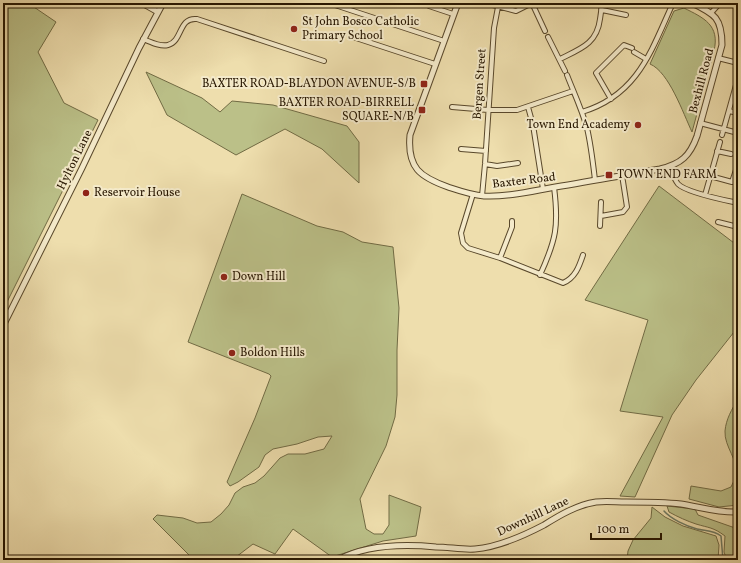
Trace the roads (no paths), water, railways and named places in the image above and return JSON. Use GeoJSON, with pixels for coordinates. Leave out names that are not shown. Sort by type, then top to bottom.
{"type":"FeatureCollection","features":[{"type":"Feature","properties":{"kind":"street"},"geometry":{"type":"LineString","coordinates":[[142,3],[158,12]]}},
{"type":"Feature","properties":{"kind":"street","name":"Hylton Lane"},"geometry":{"type":"LineString","coordinates":[[3,326],[82,168],[143,39],[163,3]]}},
{"type":"Feature","properties":{"kind":"street"},"geometry":{"type":"LineString","coordinates":[[329,3],[444,41]]}},
{"type":"Feature","properties":{"kind":"street","name":"Baxter Road"},"geometry":{"type":"LineString","coordinates":[[458,3],[410,135],[410,156],[416,169],[422,175],[432,182],[464,193],[482,196],[512,194],[670,167]]}},
{"type":"Feature","properties":{"kind":"street"},"geometry":{"type":"LineString","coordinates":[[485,3],[516,11],[532,3],[545,31]]}},
{"type":"Feature","properties":{"kind":"street"},"geometry":{"type":"LineString","coordinates":[[560,59],[587,45],[593,39],[600,25],[602,10],[601,3]]}},
{"type":"Feature","properties":{"kind":"street"},"geometry":{"type":"LineString","coordinates":[[582,112],[611,99],[629,84],[638,73],[646,59],[673,3]]}},
{"type":"Feature","properties":{"kind":"street","name":"Bexhill Road"},"geometry":{"type":"LineString","coordinates":[[670,167],[687,155],[693,147],[722,45],[722,32],[720,24],[714,15],[692,3]]}},
{"type":"Feature","properties":{"kind":"street"},"geometry":{"type":"LineString","coordinates":[[711,13],[720,3]]}},
{"type":"Feature","properties":{"kind":"street"},"geometry":{"type":"LineString","coordinates":[[429,6],[453,14]]}},
{"type":"Feature","properties":{"kind":"street","name":"Bergen Street"},"geometry":{"type":"LineString","coordinates":[[482,196],[494,28],[498,7]]}},
{"type":"Feature","properties":{"kind":"street"},"geometry":{"type":"LineString","coordinates":[[602,10],[626,15]]}},
{"type":"Feature","properties":{"kind":"street"},"geometry":{"type":"LineString","coordinates":[[143,39],[159,45],[167,45],[175,40],[187,21],[190,19],[197,19],[324,61]]}},
{"type":"Feature","properties":{"kind":"street"},"geometry":{"type":"LineString","coordinates":[[548,37],[560,59],[582,112],[590,144],[595,180]]}},
{"type":"Feature","properties":{"kind":"street"},"geometry":{"type":"LineString","coordinates":[[353,38],[436,64]]}},
{"type":"Feature","properties":{"kind":"street"},"geometry":{"type":"LineString","coordinates":[[611,99],[596,73],[624,45],[646,59]]}},
{"type":"Feature","properties":{"kind":"street"},"geometry":{"type":"LineString","coordinates":[[718,58],[738,63]]}},
{"type":"Feature","properties":{"kind":"street"},"geometry":{"type":"LineString","coordinates":[[722,135],[730,111],[736,85]]}},
{"type":"Feature","properties":{"kind":"street"},"geometry":{"type":"LineString","coordinates":[[452,107],[488,110],[517,110],[573,91]]}},
{"type":"Feature","properties":{"kind":"street"},"geometry":{"type":"LineString","coordinates":[[528,107],[533,126],[543,189]]}},
{"type":"Feature","properties":{"kind":"street"},"geometry":{"type":"LineString","coordinates":[[730,111],[738,113]]}},
{"type":"Feature","properties":{"kind":"street"},"geometry":{"type":"LineString","coordinates":[[700,123],[738,133]]}},
{"type":"Feature","properties":{"kind":"street"},"geometry":{"type":"LineString","coordinates":[[705,195],[720,142]]}},
{"type":"Feature","properties":{"kind":"street"},"geometry":{"type":"LineString","coordinates":[[461,149],[486,151]]}},
{"type":"Feature","properties":{"kind":"street"},"geometry":{"type":"LineString","coordinates":[[717,151],[731,154]]}},
{"type":"Feature","properties":{"kind":"street"},"geometry":{"type":"LineString","coordinates":[[485,164],[497,166],[518,163]]}},
{"type":"Feature","properties":{"kind":"street"},"geometry":{"type":"LineString","coordinates":[[670,167],[679,184],[690,191],[738,203]]}},
{"type":"Feature","properties":{"kind":"street"},"geometry":{"type":"LineString","coordinates":[[710,176],[732,182],[737,167]]}},
{"type":"Feature","properties":{"kind":"street"},"geometry":{"type":"LineString","coordinates":[[601,216],[623,212],[627,207],[622,175]]}},
{"type":"Feature","properties":{"kind":"street"},"geometry":{"type":"LineString","coordinates":[[540,275],[550,253],[556,230],[557,220],[554,187]]}},
{"type":"Feature","properties":{"kind":"street"},"geometry":{"type":"LineString","coordinates":[[473,194],[461,233],[463,243],[468,248],[500,258],[563,283],[568,281],[573,276],[583,255]]}},
{"type":"Feature","properties":{"kind":"street"},"geometry":{"type":"LineString","coordinates":[[600,226],[601,202]]}},
{"type":"Feature","properties":{"kind":"street"},"geometry":{"type":"LineString","coordinates":[[500,258],[512,228],[512,220]]}},
{"type":"Feature","properties":{"kind":"street"},"geometry":{"type":"LineString","coordinates":[[718,222],[738,227]]}},
{"type":"Feature","properties":{"kind":"street","name":"Downhill Lane"},"geometry":{"type":"LineString","coordinates":[[338,560],[362,550],[391,547],[417,545],[462,549],[487,547],[504,543],[574,509],[596,502],[650,501],[674,503],[727,512],[738,512]]}},
{"type":"Feature","properties":{"kind":"waterway"},"geometry":{"type":"LineString","coordinates":[[664,511],[671,517],[684,524],[721,536],[723,560]]}},
{"type":"Feature","properties":{"kind":"place","name":"St John Bosco Catholic Primary School"},"geometry":{"type":"Point","coordinates":[294,29]}},
{"type":"Feature","properties":{"kind":"place","name":"BAXTER ROAD-BLAYDON AVENUE-S/B"},"geometry":{"type":"Point","coordinates":[424,84]}},
{"type":"Feature","properties":{"kind":"place","name":"BAXTER ROAD-BIRRELL SQUARE-N/B"},"geometry":{"type":"Point","coordinates":[422,110]}},
{"type":"Feature","properties":{"kind":"place","name":"Town End Academy"},"geometry":{"type":"Point","coordinates":[638,125]}},
{"type":"Feature","properties":{"kind":"place","name":"TOWN END FARM"},"geometry":{"type":"Point","coordinates":[609,175]}},
{"type":"Feature","properties":{"kind":"place","name":"Reservoir House"},"geometry":{"type":"Point","coordinates":[86,193]}},
{"type":"Feature","properties":{"kind":"place","name":"Down Hill"},"geometry":{"type":"Point","coordinates":[224,277]}},
{"type":"Feature","properties":{"kind":"place","name":"Boldon Hills"},"geometry":{"type":"Point","coordinates":[232,353]}}]}
